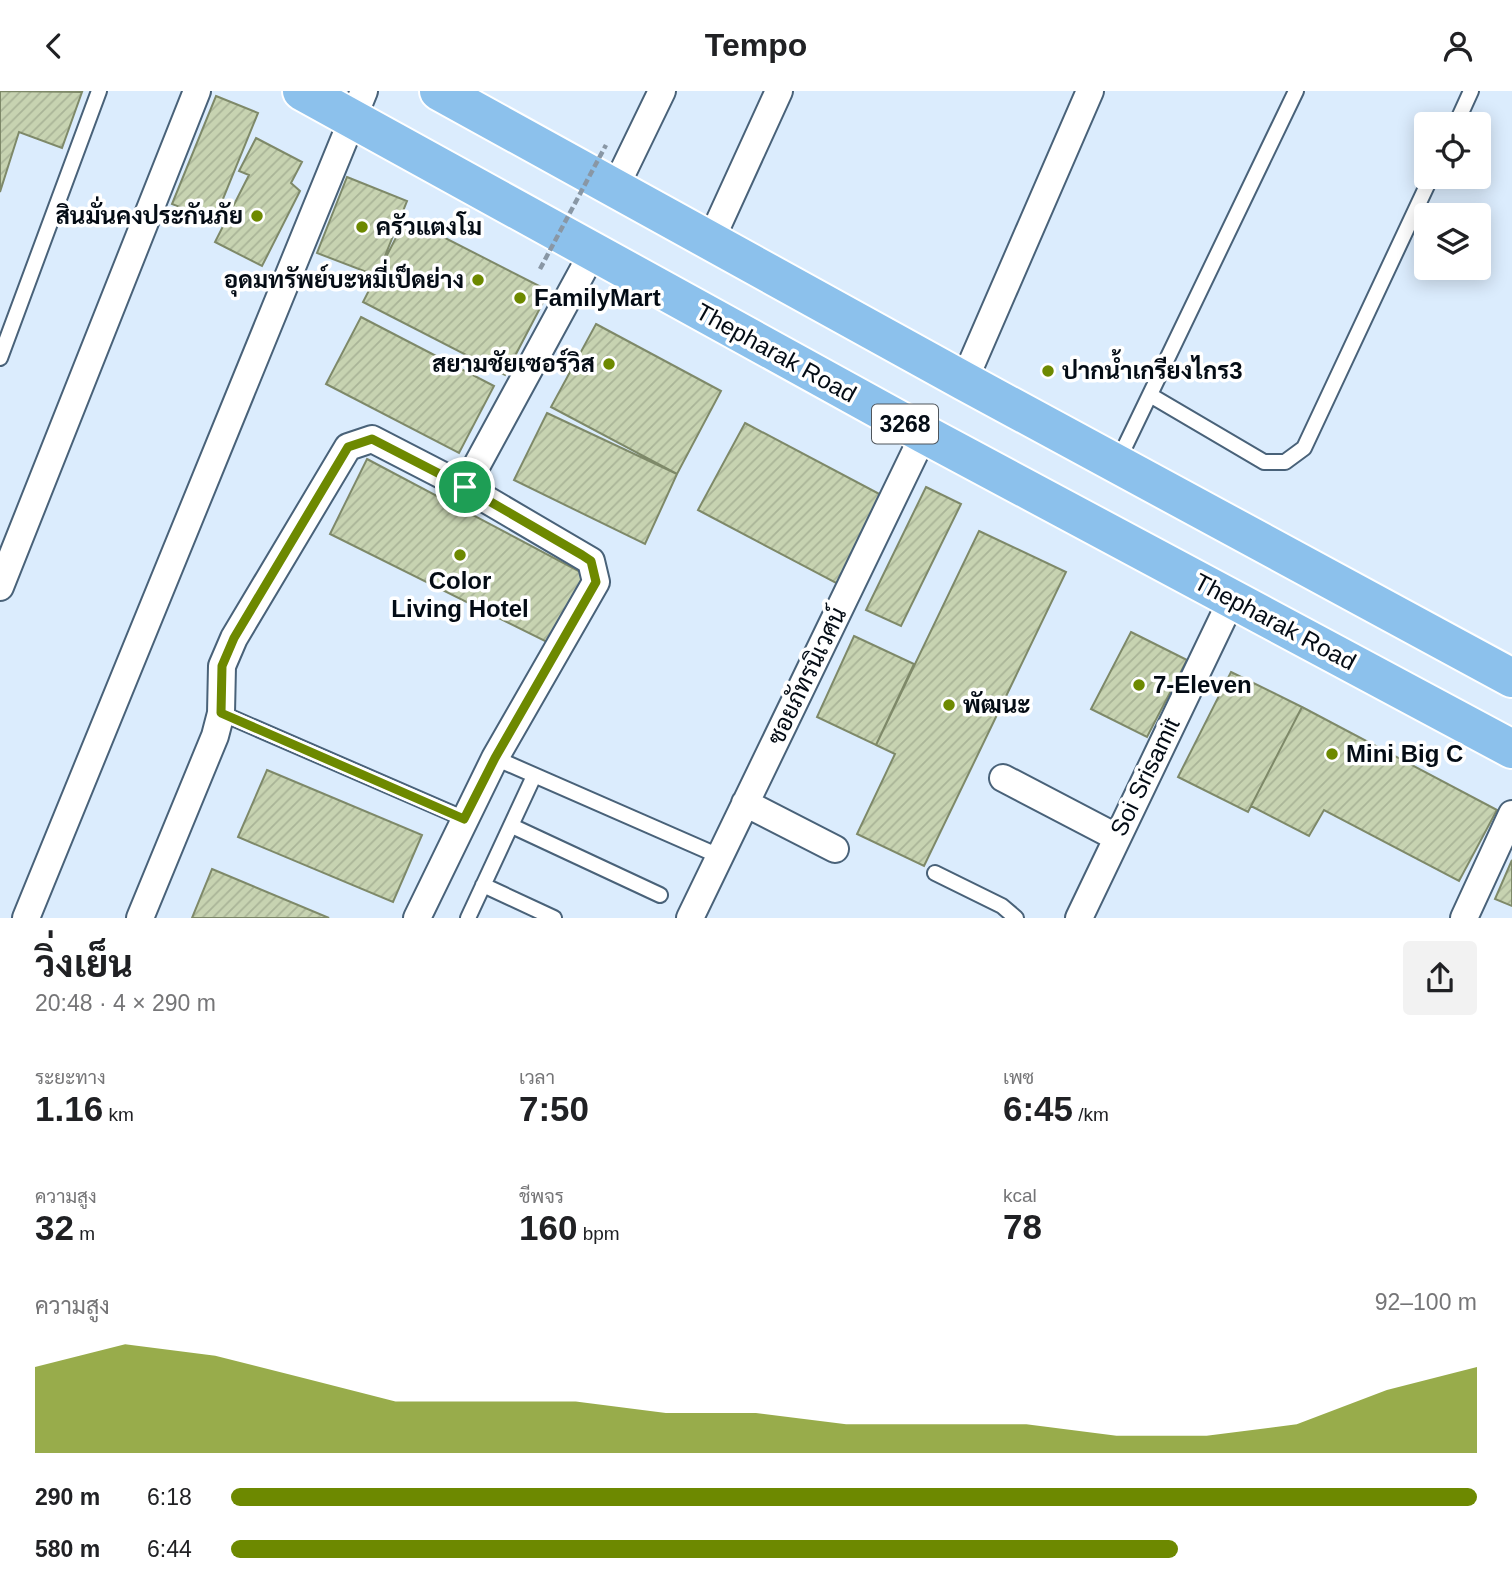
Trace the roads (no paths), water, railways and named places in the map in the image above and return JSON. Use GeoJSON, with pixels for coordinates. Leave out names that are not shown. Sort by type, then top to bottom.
{"type":"FeatureCollection","features":[{"type":"Feature","properties":{"kind":"main road","name":"Thepharak Road"},"geometry":{"type":"LineString","coordinates":[[302,91],[359,105],[593,252],[924,434],[1512,749]]}},
{"type":"Feature","properties":{"kind":"main road","name":"3268"},"geometry":{"type":"LineString","coordinates":[[439,91],[964,381],[1512,678]]}},
{"type":"Feature","properties":{"kind":"street"},"geometry":{"type":"LineString","coordinates":[[0,587],[197,91]]}},
{"type":"Feature","properties":{"kind":"street"},"geometry":{"type":"LineString","coordinates":[[615,188],[662,91]]}},
{"type":"Feature","properties":{"kind":"street"},"geometry":{"type":"LineString","coordinates":[[710,242],[779,91]]}},
{"type":"Feature","properties":{"kind":"street"},"geometry":{"type":"LineString","coordinates":[[964,381],[1090,91]]}},
{"type":"Feature","properties":{"kind":"street"},"geometry":{"type":"LineString","coordinates":[[26,918],[359,105]]}},
{"type":"Feature","properties":{"kind":"street"},"geometry":{"type":"LineString","coordinates":[[465,487],[593,252]]}},
{"type":"Feature","properties":{"kind":"street","name":"ซอยภัทรนิเวศน์"},"geometry":{"type":"LineString","coordinates":[[690,918],[924,434]]}},
{"type":"Feature","properties":{"kind":"street"},"geometry":{"type":"LineString","coordinates":[[140,918],[215,736],[221,713],[222,666],[234,638],[348,447],[372,439],[382,441],[465,487],[591,561],[596,582],[495,758],[417,918]]}},
{"type":"Feature","properties":{"kind":"street","name":"Soi Srisamit"},"geometry":{"type":"LineString","coordinates":[[1079,918],[1231,599]]}},
{"type":"Feature","properties":{"kind":"street"},"geometry":{"type":"LineString","coordinates":[[1003,778],[1116,837]]}},
{"type":"Feature","properties":{"kind":"street"},"geometry":{"type":"LineString","coordinates":[[745,803],[835,849]]}},
{"type":"Feature","properties":{"kind":"street"},"geometry":{"type":"LineString","coordinates":[[1464,918],[1512,814]]}},
{"type":"Feature","properties":{"kind":"lane"},"geometry":{"type":"LineString","coordinates":[[0,358],[99,91]]}},
{"type":"Feature","properties":{"kind":"lane"},"geometry":{"type":"LineString","coordinates":[[1116,464],[1296,91]]}},
{"type":"Feature","properties":{"kind":"lane"},"geometry":{"type":"LineString","coordinates":[[1461,112],[1471,91]]}},
{"type":"Feature","properties":{"kind":"lane"},"geometry":{"type":"LineString","coordinates":[[1150,395],[1264,463],[1284,463],[1304,448],[1425,189]]}},
{"type":"Feature","properties":{"kind":"lane"},"geometry":{"type":"LineString","coordinates":[[221,713],[464,819]]}},
{"type":"Feature","properties":{"kind":"lane"},"geometry":{"type":"LineString","coordinates":[[495,758],[719,856]]}},
{"type":"Feature","properties":{"kind":"lane"},"geometry":{"type":"LineString","coordinates":[[468,918],[534,776]]}},
{"type":"Feature","properties":{"kind":"lane"},"geometry":{"type":"LineString","coordinates":[[512,826],[660,895]]}},
{"type":"Feature","properties":{"kind":"lane"},"geometry":{"type":"LineString","coordinates":[[935,873],[1002,906],[1016,918]]}},
{"type":"Feature","properties":{"kind":"lane"},"geometry":{"type":"LineString","coordinates":[[483,885],[554,918]]}},
{"type":"Feature","properties":{"kind":"place","name":"สินมั่นคงประกันภัย"},"geometry":{"type":"Point","coordinates":[257,216]}},
{"type":"Feature","properties":{"kind":"place","name":"ครัวแตงโม"},"geometry":{"type":"Point","coordinates":[362,227]}},
{"type":"Feature","properties":{"kind":"place","name":"อุดมทรัพย์บะหมี่เป็ดย่าง"},"geometry":{"type":"Point","coordinates":[478,280]}},
{"type":"Feature","properties":{"kind":"place","name":"FamilyMart"},"geometry":{"type":"Point","coordinates":[520,298]}},
{"type":"Feature","properties":{"kind":"place","name":"สยามชัยเซอร์วิส"},"geometry":{"type":"Point","coordinates":[609,364]}},
{"type":"Feature","properties":{"kind":"place","name":"ปากน้ำเกรียงไกร3"},"geometry":{"type":"Point","coordinates":[1048,371]}},
{"type":"Feature","properties":{"kind":"place","name":"Color Living Hotel"},"geometry":{"type":"Point","coordinates":[460,555]}},
{"type":"Feature","properties":{"kind":"place","name":"7-Eleven"},"geometry":{"type":"Point","coordinates":[1139,685]}},
{"type":"Feature","properties":{"kind":"place","name":"พัฒนะ"},"geometry":{"type":"Point","coordinates":[949,705]}},
{"type":"Feature","properties":{"kind":"place","name":"Mini Big C"},"geometry":{"type":"Point","coordinates":[1332,754]}}]}
